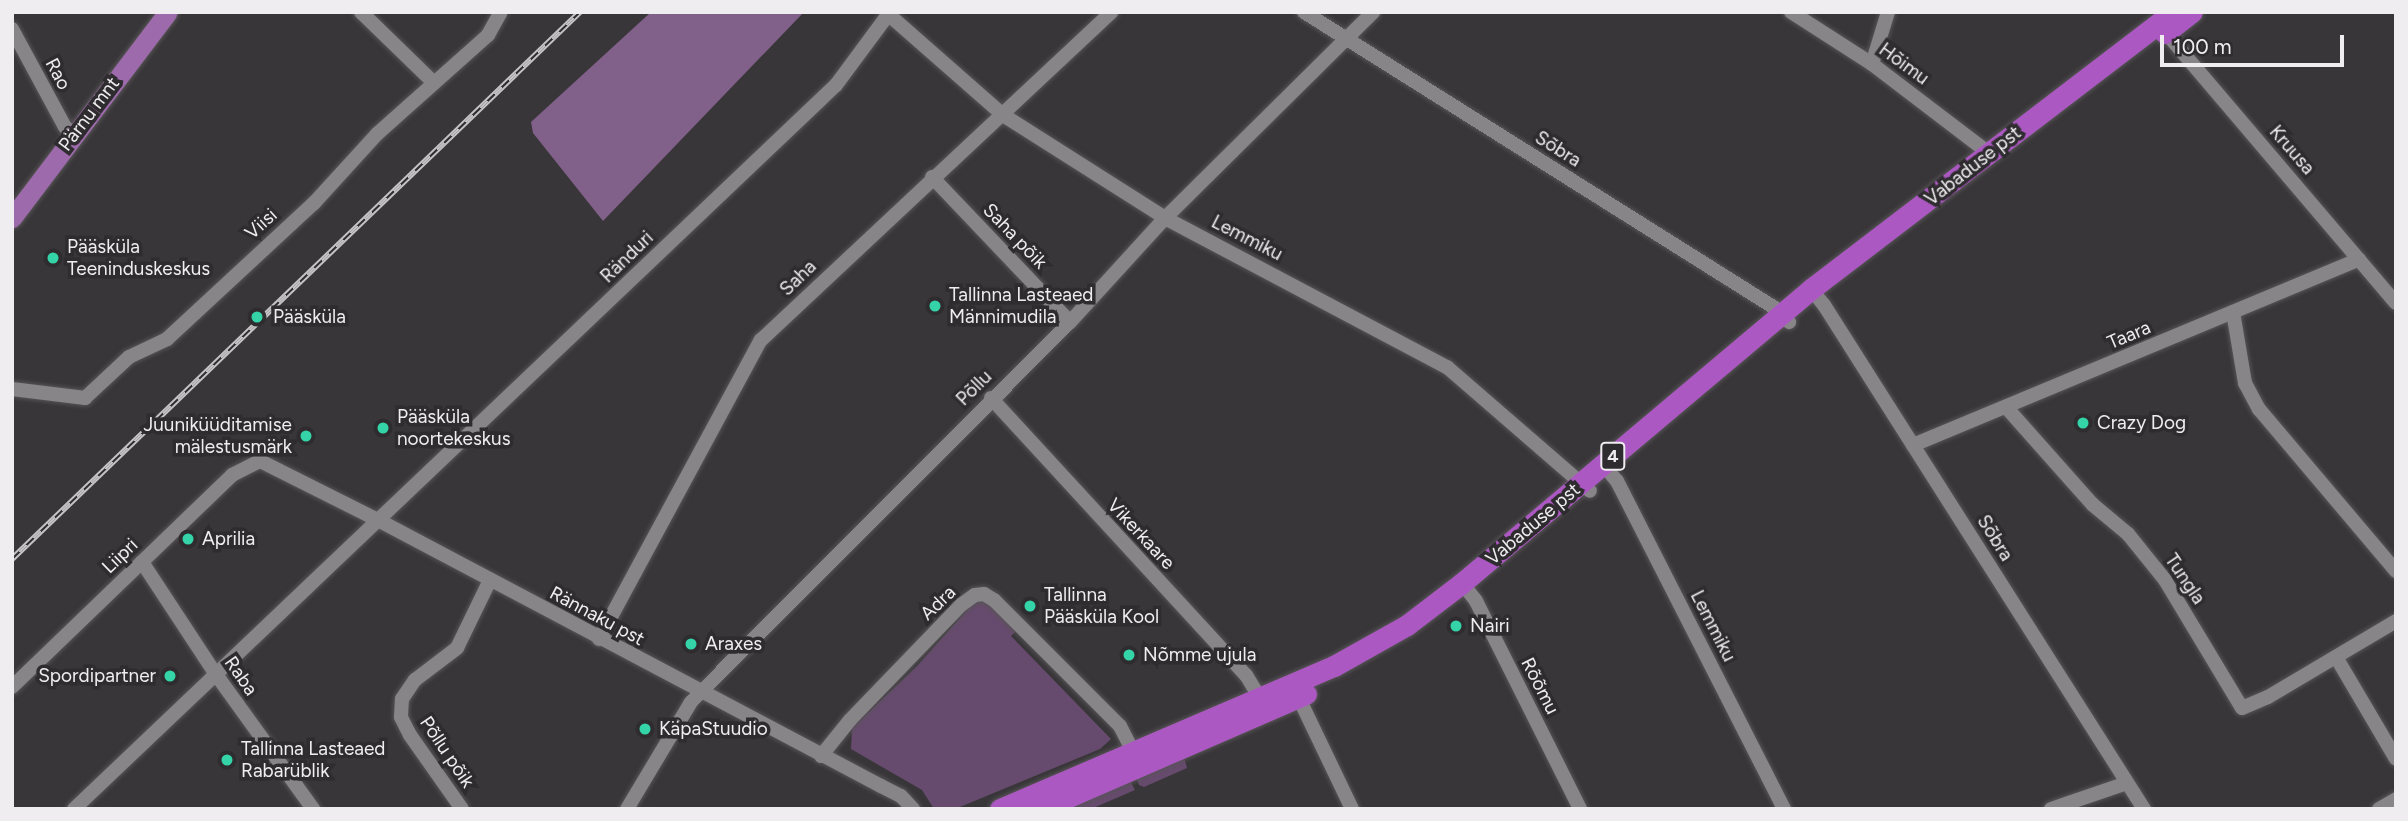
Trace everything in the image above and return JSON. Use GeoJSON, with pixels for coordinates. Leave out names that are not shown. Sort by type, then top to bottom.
{"type":"FeatureCollection","features":[{"type":"Feature","properties":{"kind":"highway","name":"Vabaduse pst"},"geometry":{"type":"LineString","coordinates":[[1000,809],[1137,760],[1295,691],[1377,644],[1466,587],[1786,318],[1989,153],[2165,23],[2192,12]]}},
{"type":"Feature","properties":{"kind":"highway","name":"Vabaduse pst"},"geometry":{"type":"LineString","coordinates":[[1815,294],[2165,23]]}},
{"type":"Feature","properties":{"kind":"highway","name":"Vabaduse pst"},"geometry":{"type":"LineString","coordinates":[[1041,809],[1260,698],[1295,691]]}},
{"type":"Feature","properties":{"kind":"main road","name":"Pärnu mnt"},"geometry":{"type":"LineString","coordinates":[[12,218],[169,12]]}},
{"type":"Feature","properties":{"kind":"street"},"geometry":{"type":"LineString","coordinates":[[361,12],[433,82]]}},
{"type":"Feature","properties":{"kind":"street","name":"Viisi"},"geometry":{"type":"LineString","coordinates":[[12,389],[85,398],[129,357],[167,339],[314,203],[377,134],[488,35],[501,12]]}},
{"type":"Feature","properties":{"kind":"street","name":"Saha"},"geometry":{"type":"LineString","coordinates":[[599,639],[761,340],[1111,12]]}},
{"type":"Feature","properties":{"kind":"street","name":"Sõbra"},"geometry":{"type":"LineString","coordinates":[[1304,12],[1786,318]]}},
{"type":"Feature","properties":{"kind":"street","name":"Põllu"},"geometry":{"type":"LineString","coordinates":[[627,809],[691,702],[700,692],[991,398],[1070,322],[1165,218],[1373,12]]}},
{"type":"Feature","properties":{"kind":"street","name":"Hõimu"},"geometry":{"type":"LineString","coordinates":[[1791,12],[1872,64],[1989,153]]}},
{"type":"Feature","properties":{"kind":"street"},"geometry":{"type":"LineString","coordinates":[[1872,64],[1888,12]]}},
{"type":"Feature","properties":{"kind":"street","name":"Lemmiku"},"geometry":{"type":"LineString","coordinates":[[889,13],[1003,115],[1165,218],[1447,367],[1586,487]]}},
{"type":"Feature","properties":{"kind":"street","name":"Ränduri"},"geometry":{"type":"LineString","coordinates":[[378,520],[836,85],[889,13]]}},
{"type":"Feature","properties":{"kind":"street","name":"Kruusa"},"geometry":{"type":"LineString","coordinates":[[2165,23],[2359,259],[2391,287],[2396,303]]}},
{"type":"Feature","properties":{"kind":"street","name":"Rao"},"geometry":{"type":"LineString","coordinates":[[12,29],[65,127],[74,134]]}},
{"type":"Feature","properties":{"kind":"street","name":"Saha põik"},"geometry":{"type":"LineString","coordinates":[[932,177],[1070,322]]}},
{"type":"Feature","properties":{"kind":"street","name":"Taara"},"geometry":{"type":"LineString","coordinates":[[1913,445],[2359,259]]}},
{"type":"Feature","properties":{"kind":"street","name":"Sõbra"},"geometry":{"type":"LineString","coordinates":[[1815,294],[2144,809]]}},
{"type":"Feature","properties":{"kind":"street"},"geometry":{"type":"LineString","coordinates":[[2233,312],[2245,383],[2259,409],[2396,571]]}},
{"type":"Feature","properties":{"kind":"street","name":"Vikerkaare"},"geometry":{"type":"LineString","coordinates":[[991,398],[1246,675],[1260,698]]}},
{"type":"Feature","properties":{"kind":"street","name":"Tungla"},"geometry":{"type":"LineString","coordinates":[[2006,407],[2092,504],[2128,534],[2165,580],[2242,708],[2268,697],[2396,621]]}},
{"type":"Feature","properties":{"kind":"street","name":"Rännaku pst"},"geometry":{"type":"LineString","coordinates":[[260,461],[378,520],[901,796],[913,809]]}},
{"type":"Feature","properties":{"kind":"street","name":"Liipri"},"geometry":{"type":"LineString","coordinates":[[12,687],[232,475],[260,461]]}},
{"type":"Feature","properties":{"kind":"street","name":"Lemmiku"},"geometry":{"type":"LineString","coordinates":[[1607,469],[1784,809]]}},
{"type":"Feature","properties":{"kind":"street"},"geometry":{"type":"LineString","coordinates":[[74,809],[378,520]]}},
{"type":"Feature","properties":{"kind":"street","name":"Raba"},"geometry":{"type":"LineString","coordinates":[[142,562],[215,673],[313,809]]}},
{"type":"Feature","properties":{"kind":"street","name":"Põllu põik"},"geometry":{"type":"LineString","coordinates":[[462,809],[410,735],[401,717],[402,699],[415,680],[457,648],[490,580]]}},
{"type":"Feature","properties":{"kind":"street","name":"Rõõmu"},"geometry":{"type":"LineString","coordinates":[[1466,587],[1580,809]]}},
{"type":"Feature","properties":{"kind":"street","name":"Adra"},"geometry":{"type":"LineString","coordinates":[[821,756],[841,730],[961,605],[975,595],[984,594],[994,600],[1120,726],[1137,760]]}},
{"type":"Feature","properties":{"kind":"street"},"geometry":{"type":"LineString","coordinates":[[2336,657],[2396,759]]}},
{"type":"Feature","properties":{"kind":"street"},"geometry":{"type":"LineString","coordinates":[[1295,691],[1352,809]]}},
{"type":"Feature","properties":{"kind":"street"},"geometry":{"type":"LineString","coordinates":[[2051,809],[2127,783]]}},
{"type":"Feature","properties":{"kind":"street"},"geometry":{"type":"LineString","coordinates":[[2379,809],[2396,799]]}},
{"type":"Feature","properties":{"kind":"shaded area"},"geometry":{"type":"Polygon","coordinates":[[[651,12],[804,12],[603,221],[533,133],[531,122],[651,12]]]}},
{"type":"Feature","properties":{"kind":"shaded area"},"geometry":{"type":"Polygon","coordinates":[[[976,600],[989,602],[1018,629],[1011,636],[1111,739],[1100,749],[955,809],[934,809],[922,790],[851,749],[852,728],[917,666],[976,600]]]}},
{"type":"Feature","properties":{"kind":"shaded area"},"geometry":{"type":"Polygon","coordinates":[[[1184,757],[1187,768],[1144,787],[1139,785],[1136,777],[1184,757]]]}},
{"type":"Feature","properties":{"kind":"shaded area"},"geometry":{"type":"Polygon","coordinates":[[[1129,779],[1135,790],[1091,809],[1061,809],[1129,779]]]}},
{"type":"Feature","properties":{"kind":"railway"},"geometry":{"type":"LineString","coordinates":[[12,559],[580,12]]}},
{"type":"Feature","properties":{"kind":"place","name":"Pääsküla Teeninduskeskus"},"geometry":{"type":"Point","coordinates":[53,258]}},
{"type":"Feature","properties":{"kind":"place","name":"Tallinna Lasteaed Männimudila"},"geometry":{"type":"Point","coordinates":[935,306]}},
{"type":"Feature","properties":{"kind":"place","name":"Pääsküla"},"geometry":{"type":"Point","coordinates":[257,317]}},
{"type":"Feature","properties":{"kind":"place","name":"Crazy Dog"},"geometry":{"type":"Point","coordinates":[2083,423]}},
{"type":"Feature","properties":{"kind":"place","name":"Pääsküla noortekeskus"},"geometry":{"type":"Point","coordinates":[383,428]}},
{"type":"Feature","properties":{"kind":"place","name":"Juuniküüditamise mälestusmärk"},"geometry":{"type":"Point","coordinates":[306,436]}},
{"type":"Feature","properties":{"kind":"place","name":"Aprilia"},"geometry":{"type":"Point","coordinates":[188,539]}},
{"type":"Feature","properties":{"kind":"place","name":"Tallinna Pääsküla Kool"},"geometry":{"type":"Point","coordinates":[1030,606]}},
{"type":"Feature","properties":{"kind":"place","name":"Nairi"},"geometry":{"type":"Point","coordinates":[1456,626]}},
{"type":"Feature","properties":{"kind":"place","name":"Araxes"},"geometry":{"type":"Point","coordinates":[691,644]}},
{"type":"Feature","properties":{"kind":"place","name":"Nõmme ujula"},"geometry":{"type":"Point","coordinates":[1129,655]}},
{"type":"Feature","properties":{"kind":"place","name":"Spordipartner"},"geometry":{"type":"Point","coordinates":[170,676]}},
{"type":"Feature","properties":{"kind":"place","name":"KäpaStuudio"},"geometry":{"type":"Point","coordinates":[645,729]}},
{"type":"Feature","properties":{"kind":"place","name":"Tallinna Lasteaed Rabarüblik"},"geometry":{"type":"Point","coordinates":[227,760]}}]}
